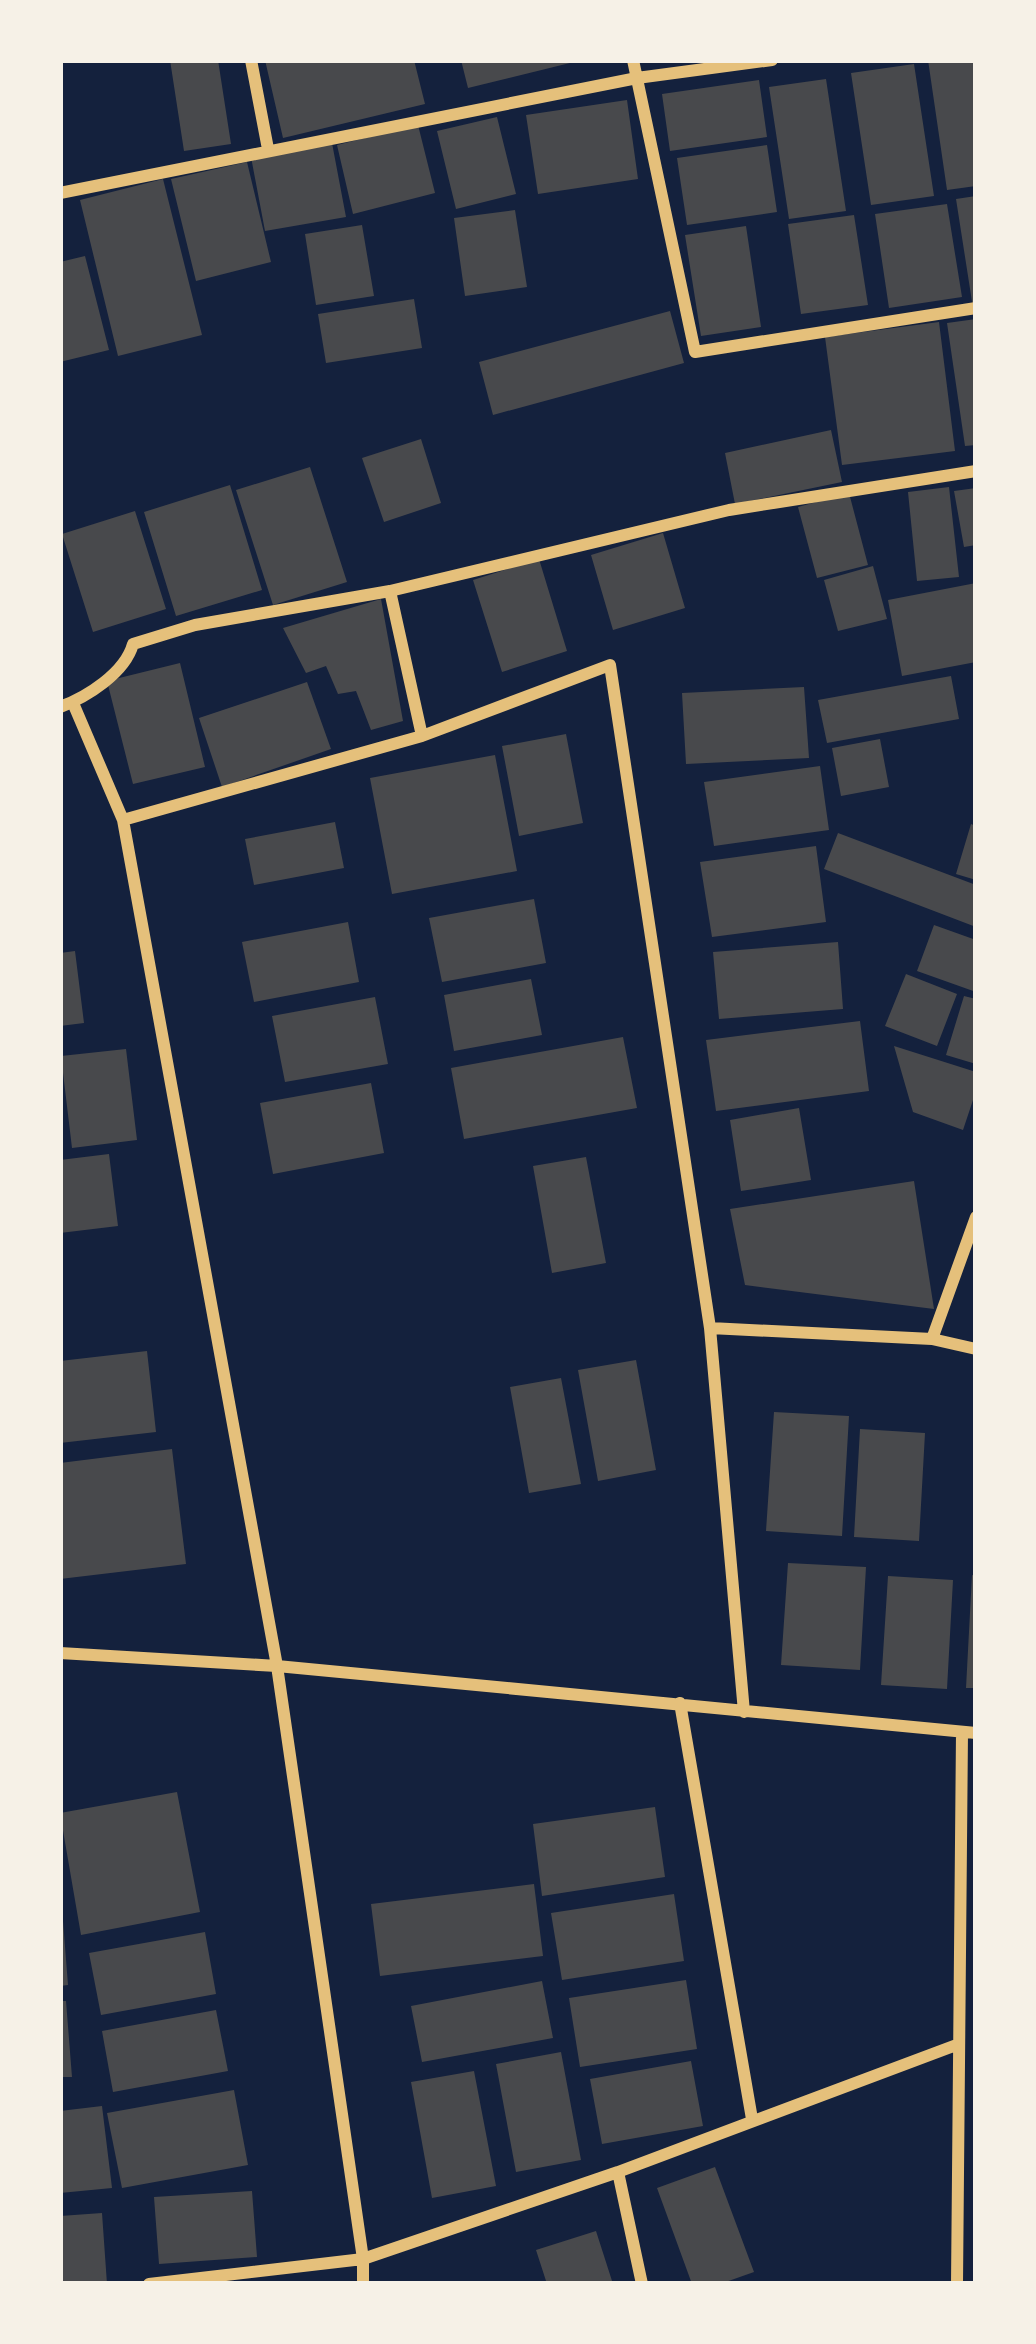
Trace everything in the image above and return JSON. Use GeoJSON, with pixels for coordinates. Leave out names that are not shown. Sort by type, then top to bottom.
{"type":"FeatureCollection","features":[{"type":"Feature","properties":{"kind":"street"},"geometry":{"type":"LineString","coordinates":[[251,60],[268,149]]}},
{"type":"Feature","properties":{"kind":"street"},"geometry":{"type":"LineString","coordinates":[[633,60],[695,352],[976,308]]}},
{"type":"Feature","properties":{"kind":"street"},"geometry":{"type":"LineString","coordinates":[[60,193],[637,79],[772,60]]}},
{"type":"Feature","properties":{"kind":"street"},"geometry":{"type":"LineString","coordinates":[[363,2284],[277,1666],[123,820],[66,705],[118,670],[129,659],[133,644],[214,620],[389,591],[729,510],[976,471]]}},
{"type":"Feature","properties":{"kind":"street"},"geometry":{"type":"LineString","coordinates":[[389,591],[422,736]]}},
{"type":"Feature","properties":{"kind":"street"},"geometry":{"type":"LineString","coordinates":[[123,820],[422,736],[610,665],[710,1328],[744,1712]]}},
{"type":"Feature","properties":{"kind":"street"},"geometry":{"type":"LineString","coordinates":[[932,1339],[976,1217]]}},
{"type":"Feature","properties":{"kind":"street"},"geometry":{"type":"LineString","coordinates":[[710,1328],[932,1339],[976,1349]]}},
{"type":"Feature","properties":{"kind":"street"},"geometry":{"type":"LineString","coordinates":[[60,1653],[277,1666],[969,1732],[957,2284]]}},
{"type":"Feature","properties":{"kind":"street"},"geometry":{"type":"LineString","coordinates":[[680,1703],[752,2119]]}},
{"type":"Feature","properties":{"kind":"street"},"geometry":{"type":"LineString","coordinates":[[149,2284],[363,2259],[619,2172],[959,2044]]}},
{"type":"Feature","properties":{"kind":"street"},"geometry":{"type":"LineString","coordinates":[[619,2172],[642,2284]]}},
{"type":"Feature","properties":{"kind":"building"},"geometry":{"type":"Polygon","coordinates":[[[170,60],[218,60],[231,144],[184,151],[170,60]]]}},
{"type":"Feature","properties":{"kind":"building"},"geometry":{"type":"Polygon","coordinates":[[[265,60],[414,60],[425,104],[283,138],[265,60]]]}},
{"type":"Feature","properties":{"kind":"building"},"geometry":{"type":"Polygon","coordinates":[[[461,60],[574,60],[574,62],[468,88],[461,60]]]}},
{"type":"Feature","properties":{"kind":"building"},"geometry":{"type":"Polygon","coordinates":[[[928,60],[976,60],[976,186],[947,190],[928,60]]]}},
{"type":"Feature","properties":{"kind":"building"},"geometry":{"type":"Polygon","coordinates":[[[914,64],[934,196],[871,205],[851,73],[914,64]]]}},
{"type":"Feature","properties":{"kind":"building"},"geometry":{"type":"Polygon","coordinates":[[[826,79],[846,211],[789,219],[769,87],[826,79]]]}},
{"type":"Feature","properties":{"kind":"building"},"geometry":{"type":"Polygon","coordinates":[[[759,80],[767,137],[670,151],[662,94],[759,80]]]}},
{"type":"Feature","properties":{"kind":"building"},"geometry":{"type":"Polygon","coordinates":[[[627,100],[638,179],[538,194],[526,115],[627,100]]]}},
{"type":"Feature","properties":{"kind":"building"},"geometry":{"type":"Polygon","coordinates":[[[497,117],[516,194],[456,209],[437,131],[497,117]]]}},
{"type":"Feature","properties":{"kind":"building"},"geometry":{"type":"Polygon","coordinates":[[[418,125],[435,193],[353,214],[337,145],[418,125]]]}},
{"type":"Feature","properties":{"kind":"building"},"geometry":{"type":"Polygon","coordinates":[[[332,143],[346,217],[265,231],[251,157],[332,143]]]}},
{"type":"Feature","properties":{"kind":"building"},"geometry":{"type":"Polygon","coordinates":[[[767,145],[777,212],[687,225],[677,158],[767,145]]]}},
{"type":"Feature","properties":{"kind":"building"},"geometry":{"type":"Polygon","coordinates":[[[247,162],[271,262],[196,281],[171,179],[247,162]]]}},
{"type":"Feature","properties":{"kind":"building"},"geometry":{"type":"Polygon","coordinates":[[[163,179],[202,335],[118,356],[80,200],[163,179]]]}},
{"type":"Feature","properties":{"kind":"building"},"geometry":{"type":"Polygon","coordinates":[[[976,196],[976,307],[973,308],[956,199],[976,196]]]}},
{"type":"Feature","properties":{"kind":"building"},"geometry":{"type":"Polygon","coordinates":[[[947,204],[962,297],[889,308],[875,214],[947,204]]]}},
{"type":"Feature","properties":{"kind":"building"},"geometry":{"type":"Polygon","coordinates":[[[515,210],[527,287],[465,296],[454,218],[515,210]]]}},
{"type":"Feature","properties":{"kind":"building"},"geometry":{"type":"Polygon","coordinates":[[[854,215],[868,305],[801,314],[788,224],[854,215]]]}},
{"type":"Feature","properties":{"kind":"building"},"geometry":{"type":"Polygon","coordinates":[[[362,225],[374,296],[316,305],[305,234],[362,225]]]}},
{"type":"Feature","properties":{"kind":"building"},"geometry":{"type":"Polygon","coordinates":[[[746,226],[761,327],[701,336],[685,235],[746,226]]]}},
{"type":"Feature","properties":{"kind":"building"},"geometry":{"type":"Polygon","coordinates":[[[85,256],[109,350],[60,362],[60,262],[85,256]]]}},
{"type":"Feature","properties":{"kind":"building"},"geometry":{"type":"Polygon","coordinates":[[[414,299],[422,348],[326,363],[318,314],[414,299]]]}},
{"type":"Feature","properties":{"kind":"building"},"geometry":{"type":"Polygon","coordinates":[[[670,311],[684,363],[493,415],[479,362],[670,311]]]}},
{"type":"Feature","properties":{"kind":"building"},"geometry":{"type":"Polygon","coordinates":[[[976,319],[976,445],[965,446],[947,323],[976,319]]]}},
{"type":"Feature","properties":{"kind":"building"},"geometry":{"type":"Polygon","coordinates":[[[939,322],[955,451],[842,465],[825,337],[939,322]]]}},
{"type":"Feature","properties":{"kind":"building"},"geometry":{"type":"Polygon","coordinates":[[[831,430],[842,482],[735,504],[725,453],[831,430]]]}},
{"type":"Feature","properties":{"kind":"building"},"geometry":{"type":"Polygon","coordinates":[[[421,439],[441,503],[384,522],[362,458],[421,439]]]}},
{"type":"Feature","properties":{"kind":"building"},"geometry":{"type":"Polygon","coordinates":[[[310,467],[347,582],[273,605],[236,490],[310,467]]]}},
{"type":"Feature","properties":{"kind":"building"},"geometry":{"type":"Polygon","coordinates":[[[230,485],[262,590],[176,616],[144,512],[230,485]]]}},
{"type":"Feature","properties":{"kind":"building"},"geometry":{"type":"Polygon","coordinates":[[[949,487],[959,577],[917,581],[908,492],[949,487]]]}},
{"type":"Feature","properties":{"kind":"building"},"geometry":{"type":"Polygon","coordinates":[[[976,488],[976,545],[964,547],[954,491],[976,488]]]}},
{"type":"Feature","properties":{"kind":"building"},"geometry":{"type":"Polygon","coordinates":[[[849,493],[868,565],[817,578],[798,507],[849,493]]]}},
{"type":"Feature","properties":{"kind":"building"},"geometry":{"type":"Polygon","coordinates":[[[135,511],[166,609],[93,632],[62,534],[135,511]]]}},
{"type":"Feature","properties":{"kind":"building"},"geometry":{"type":"Polygon","coordinates":[[[663,533],[685,608],[613,630],[591,555],[663,533]]]}},
{"type":"Feature","properties":{"kind":"building"},"geometry":{"type":"Polygon","coordinates":[[[539,559],[567,651],[502,672],[473,580],[539,559]]]}},
{"type":"Feature","properties":{"kind":"building"},"geometry":{"type":"Polygon","coordinates":[[[873,566],[887,619],[838,631],[824,580],[873,566]]]}},
{"type":"Feature","properties":{"kind":"building"},"geometry":{"type":"Polygon","coordinates":[[[976,583],[976,662],[902,676],[888,600],[976,583]]]}},
{"type":"Feature","properties":{"kind":"building"},"geometry":{"type":"Polygon","coordinates":[[[381,599],[403,721],[371,730],[356,691],[338,694],[326,666],[306,673],[283,628],[381,599]]]}},
{"type":"Feature","properties":{"kind":"building"},"geometry":{"type":"Polygon","coordinates":[[[180,663],[205,767],[133,784],[107,681],[180,663]]]}},
{"type":"Feature","properties":{"kind":"building"},"geometry":{"type":"Polygon","coordinates":[[[951,676],[959,719],[827,743],[818,700],[951,676]]]}},
{"type":"Feature","properties":{"kind":"building"},"geometry":{"type":"Polygon","coordinates":[[[307,682],[331,749],[222,787],[199,718],[307,682]]]}},
{"type":"Feature","properties":{"kind":"building"},"geometry":{"type":"Polygon","coordinates":[[[804,687],[809,758],[686,764],[682,693],[804,687]]]}},
{"type":"Feature","properties":{"kind":"building"},"geometry":{"type":"Polygon","coordinates":[[[566,734],[583,823],[519,836],[502,746],[566,734]]]}},
{"type":"Feature","properties":{"kind":"building"},"geometry":{"type":"Polygon","coordinates":[[[880,739],[889,787],[841,796],[832,748],[880,739]]]}},
{"type":"Feature","properties":{"kind":"building"},"geometry":{"type":"Polygon","coordinates":[[[495,755],[517,871],[392,894],[370,778],[495,755]]]}},
{"type":"Feature","properties":{"kind":"building"},"geometry":{"type":"Polygon","coordinates":[[[820,766],[829,830],[714,846],[704,782],[820,766]]]}},
{"type":"Feature","properties":{"kind":"building"},"geometry":{"type":"Polygon","coordinates":[[[335,822],[344,868],[254,885],[245,839],[335,822]]]}},
{"type":"Feature","properties":{"kind":"building"},"geometry":{"type":"Polygon","coordinates":[[[971,824],[976,826],[976,880],[956,874],[971,824]]]}},
{"type":"Feature","properties":{"kind":"building"},"geometry":{"type":"Polygon","coordinates":[[[838,833],[976,885],[976,927],[824,869],[838,833]]]}},
{"type":"Feature","properties":{"kind":"building"},"geometry":{"type":"Polygon","coordinates":[[[816,846],[826,922],[712,937],[700,862],[816,846]]]}},
{"type":"Feature","properties":{"kind":"building"},"geometry":{"type":"Polygon","coordinates":[[[534,899],[546,963],[442,982],[429,918],[534,899]]]}},
{"type":"Feature","properties":{"kind":"building"},"geometry":{"type":"Polygon","coordinates":[[[348,922],[359,982],[254,1002],[242,942],[348,922]]]}},
{"type":"Feature","properties":{"kind":"building"},"geometry":{"type":"Polygon","coordinates":[[[934,925],[976,940],[976,992],[917,971],[934,925]]]}},
{"type":"Feature","properties":{"kind":"building"},"geometry":{"type":"Polygon","coordinates":[[[838,942],[843,1009],[719,1019],[713,952],[838,942]]]}},
{"type":"Feature","properties":{"kind":"building"},"geometry":{"type":"Polygon","coordinates":[[[75,951],[84,1023],[60,1026],[60,953],[75,951]]]}},
{"type":"Feature","properties":{"kind":"building"},"geometry":{"type":"Polygon","coordinates":[[[906,974],[957,994],[937,1046],[885,1026],[906,974]]]}},
{"type":"Feature","properties":{"kind":"building"},"geometry":{"type":"Polygon","coordinates":[[[531,979],[542,1035],[454,1051],[444,995],[531,979]]]}},
{"type":"Feature","properties":{"kind":"building"},"geometry":{"type":"Polygon","coordinates":[[[964,996],[976,999],[976,1064],[946,1055],[964,996]]]}},
{"type":"Feature","properties":{"kind":"building"},"geometry":{"type":"Polygon","coordinates":[[[375,997],[388,1064],[285,1082],[272,1016],[375,997]]]}},
{"type":"Feature","properties":{"kind":"building"},"geometry":{"type":"Polygon","coordinates":[[[860,1021],[869,1091],[716,1111],[706,1040],[860,1021]]]}},
{"type":"Feature","properties":{"kind":"building"},"geometry":{"type":"Polygon","coordinates":[[[623,1037],[637,1108],[464,1139],[451,1068],[623,1037]]]}},
{"type":"Feature","properties":{"kind":"building"},"geometry":{"type":"Polygon","coordinates":[[[894,1046],[976,1072],[976,1091],[963,1130],[913,1112],[894,1046]]]}},
{"type":"Feature","properties":{"kind":"building"},"geometry":{"type":"Polygon","coordinates":[[[126,1049],[137,1140],[72,1148],[61,1056],[126,1049]]]}},
{"type":"Feature","properties":{"kind":"building"},"geometry":{"type":"Polygon","coordinates":[[[371,1083],[384,1153],[273,1174],[260,1103],[371,1083]]]}},
{"type":"Feature","properties":{"kind":"building"},"geometry":{"type":"Polygon","coordinates":[[[799,1108],[811,1180],[741,1191],[730,1120],[799,1108]]]}},
{"type":"Feature","properties":{"kind":"building"},"geometry":{"type":"Polygon","coordinates":[[[109,1154],[118,1226],[60,1233],[60,1160],[109,1154]]]}},
{"type":"Feature","properties":{"kind":"building"},"geometry":{"type":"Polygon","coordinates":[[[586,1157],[606,1263],[552,1273],[533,1166],[586,1157]]]}},
{"type":"Feature","properties":{"kind":"building"},"geometry":{"type":"Polygon","coordinates":[[[914,1181],[934,1309],[745,1285],[730,1209],[914,1181]]]}},
{"type":"Feature","properties":{"kind":"building"},"geometry":{"type":"Polygon","coordinates":[[[147,1351],[156,1432],[60,1443],[60,1361],[147,1351]]]}},
{"type":"Feature","properties":{"kind":"building"},"geometry":{"type":"Polygon","coordinates":[[[636,1360],[656,1470],[598,1481],[578,1370],[636,1360]]]}},
{"type":"Feature","properties":{"kind":"building"},"geometry":{"type":"Polygon","coordinates":[[[561,1378],[581,1484],[529,1493],[510,1387],[561,1378]]]}},
{"type":"Feature","properties":{"kind":"building"},"geometry":{"type":"Polygon","coordinates":[[[774,1412],[849,1416],[842,1536],[766,1531],[774,1412]]]}},
{"type":"Feature","properties":{"kind":"building"},"geometry":{"type":"Polygon","coordinates":[[[860,1429],[925,1433],[919,1541],[854,1537],[860,1429]]]}},
{"type":"Feature","properties":{"kind":"building"},"geometry":{"type":"Polygon","coordinates":[[[172,1449],[186,1564],[60,1579],[60,1463],[172,1449]]]}},
{"type":"Feature","properties":{"kind":"building"},"geometry":{"type":"Polygon","coordinates":[[[788,1563],[866,1567],[860,1670],[781,1665],[788,1563]]]}},
{"type":"Feature","properties":{"kind":"building"},"geometry":{"type":"Polygon","coordinates":[[[972,1575],[976,1576],[976,1688],[966,1688],[972,1575]]]}},
{"type":"Feature","properties":{"kind":"building"},"geometry":{"type":"Polygon","coordinates":[[[888,1576],[953,1580],[947,1689],[881,1685],[888,1576]]]}},
{"type":"Feature","properties":{"kind":"building"},"geometry":{"type":"Polygon","coordinates":[[[177,1792],[200,1912],[81,1935],[60,1813],[177,1792]]]}},
{"type":"Feature","properties":{"kind":"building"},"geometry":{"type":"Polygon","coordinates":[[[655,1807],[665,1877],[542,1896],[533,1824],[655,1807]]]}},
{"type":"Feature","properties":{"kind":"building"},"geometry":{"type":"Polygon","coordinates":[[[534,1884],[543,1956],[380,1976],[371,1904],[534,1884]]]}},
{"type":"Feature","properties":{"kind":"building"},"geometry":{"type":"Polygon","coordinates":[[[674,1894],[684,1961],[562,1980],[551,1913],[674,1894]]]}},
{"type":"Feature","properties":{"kind":"building"},"geometry":{"type":"Polygon","coordinates":[[[60,1921],[68,1985],[60,1986],[60,1921]]]}},
{"type":"Feature","properties":{"kind":"building"},"geometry":{"type":"Polygon","coordinates":[[[205,1932],[216,1994],[101,2015],[89,1953],[205,1932]]]}},
{"type":"Feature","properties":{"kind":"building"},"geometry":{"type":"Polygon","coordinates":[[[686,1980],[697,2049],[580,2067],[569,1998],[686,1980]]]}},
{"type":"Feature","properties":{"kind":"building"},"geometry":{"type":"Polygon","coordinates":[[[542,1981],[553,2038],[422,2062],[411,2006],[542,1981]]]}},
{"type":"Feature","properties":{"kind":"building"},"geometry":{"type":"Polygon","coordinates":[[[60,2001],[66,2001],[72,2077],[60,2077],[60,2001]]]}},
{"type":"Feature","properties":{"kind":"building"},"geometry":{"type":"Polygon","coordinates":[[[216,2010],[228,2071],[113,2092],[102,2031],[216,2010]]]}},
{"type":"Feature","properties":{"kind":"building"},"geometry":{"type":"Polygon","coordinates":[[[561,2052],[581,2160],[516,2172],[496,2064],[561,2052]]]}},
{"type":"Feature","properties":{"kind":"building"},"geometry":{"type":"Polygon","coordinates":[[[691,2061],[703,2126],[602,2144],[590,2079],[691,2061]]]}},
{"type":"Feature","properties":{"kind":"building"},"geometry":{"type":"Polygon","coordinates":[[[474,2071],[496,2186],[432,2198],[411,2082],[474,2071]]]}},
{"type":"Feature","properties":{"kind":"building"},"geometry":{"type":"Polygon","coordinates":[[[234,2090],[248,2165],[122,2188],[107,2113],[234,2090]]]}},
{"type":"Feature","properties":{"kind":"building"},"geometry":{"type":"Polygon","coordinates":[[[102,2106],[112,2188],[60,2193],[60,2111],[102,2106]]]}},
{"type":"Feature","properties":{"kind":"building"},"geometry":{"type":"Polygon","coordinates":[[[715,2167],[754,2272],[720,2284],[692,2284],[657,2188],[715,2167]]]}},
{"type":"Feature","properties":{"kind":"building"},"geometry":{"type":"Polygon","coordinates":[[[252,2191],[257,2257],[159,2264],[154,2197],[252,2191]]]}},
{"type":"Feature","properties":{"kind":"building"},"geometry":{"type":"Polygon","coordinates":[[[102,2213],[107,2284],[60,2284],[60,2216],[102,2213]]]}},
{"type":"Feature","properties":{"kind":"building"},"geometry":{"type":"Polygon","coordinates":[[[596,2231],[613,2284],[547,2284],[536,2250],[596,2231]]]}}]}
